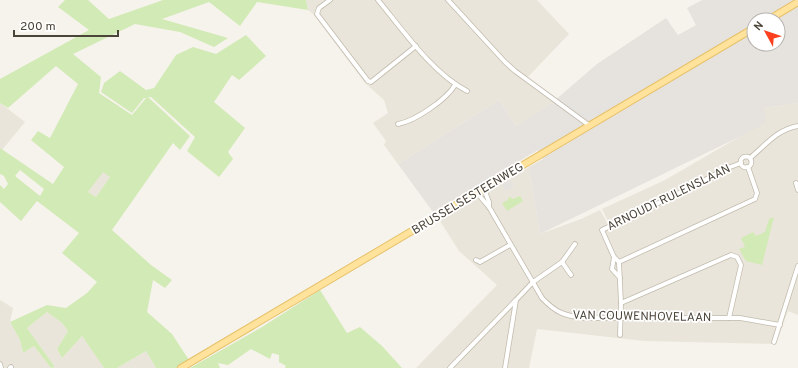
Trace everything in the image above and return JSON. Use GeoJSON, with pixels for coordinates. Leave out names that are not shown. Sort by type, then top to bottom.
{"type":"FeatureCollection","features":[{"type":"Feature","properties":{"kind":"main road"},"geometry":{"type":"LineString","coordinates":[[781,12],[798,2]]}},
{"type":"Feature","properties":{"kind":"main road","name":"BRUSSELSESTEENWEG"},"geometry":{"type":"LineString","coordinates":[[181,368],[746,33]]}},
{"type":"Feature","properties":{"kind":"street"},"geometry":{"type":"LineString","coordinates":[[330,0],[317,10],[318,18],[368,81],[371,82],[416,46]]}},
{"type":"Feature","properties":{"kind":"street"},"geometry":{"type":"LineString","coordinates":[[378,0],[416,46],[447,79],[455,85],[467,90]]}},
{"type":"Feature","properties":{"kind":"street"},"geometry":{"type":"LineString","coordinates":[[448,0],[510,67],[529,83],[590,126]]}},
{"type":"Feature","properties":{"kind":"street"},"geometry":{"type":"LineString","coordinates":[[398,124],[404,123],[431,108],[451,92],[455,85]]}},
{"type":"Feature","properties":{"kind":"street","name":"ARNOUDT RULENSLAAN"},"geometry":{"type":"LineString","coordinates":[[750,158],[777,134],[790,127],[798,126]]}},
{"type":"Feature","properties":{"kind":"street","name":"ARNOUDT RULENSLAAN"},"geometry":{"type":"LineString","coordinates":[[741,163],[741,159],[744,157],[747,156],[750,158]]}},
{"type":"Feature","properties":{"kind":"street","name":"ARNOUDT RULENSLAAN"},"geometry":{"type":"LineString","coordinates":[[741,163],[743,166],[748,167],[751,163],[750,158]]}},
{"type":"Feature","properties":{"kind":"street","name":"ARNOUDT RULENSLAAN"},"geometry":{"type":"LineString","coordinates":[[618,262],[614,257],[602,230],[694,186],[725,169],[741,163]]}},
{"type":"Feature","properties":{"kind":"street"},"geometry":{"type":"LineString","coordinates":[[620,335],[621,303],[618,262],[755,199],[757,193],[748,167]]}},
{"type":"Feature","properties":{"kind":"street"},"geometry":{"type":"LineString","coordinates":[[796,183],[798,190]]}},
{"type":"Feature","properties":{"kind":"street","name":"VAN COUWENHOVELAAN"},"geometry":{"type":"LineString","coordinates":[[484,189],[489,202],[489,207]]}},
{"type":"Feature","properties":{"kind":"street","name":"VAN COUWENHOVELAAN"},"geometry":{"type":"LineString","coordinates":[[477,193],[489,207],[542,298],[550,307],[559,312],[570,316],[585,318],[730,318],[752,319],[780,325]]}},
{"type":"Feature","properties":{"kind":"street"},"geometry":{"type":"LineString","coordinates":[[450,368],[533,282],[562,262],[575,244]]}},
{"type":"Feature","properties":{"kind":"street"},"geometry":{"type":"LineString","coordinates":[[476,260],[480,262],[510,245]]}},
{"type":"Feature","properties":{"kind":"street"},"geometry":{"type":"LineString","coordinates":[[621,303],[731,255],[737,257],[741,265],[730,318]]}},
{"type":"Feature","properties":{"kind":"street","name":"ARNOUDT RULENSLAAN"},"geometry":{"type":"LineString","coordinates":[[614,257],[612,270],[620,278]]}},
{"type":"Feature","properties":{"kind":"street"},"geometry":{"type":"LineString","coordinates":[[562,262],[571,275]]}},
{"type":"Feature","properties":{"kind":"street"},"geometry":{"type":"LineString","coordinates":[[774,342],[798,266]]}},
{"type":"Feature","properties":{"kind":"street"},"geometry":{"type":"LineString","coordinates":[[504,368],[516,300]]}},
{"type":"Feature","properties":{"kind":"street"},"geometry":{"type":"LineString","coordinates":[[0,364],[1,368]]}},
{"type":"Feature","properties":{"kind":"shaded area"},"geometry":{"type":"Polygon","coordinates":[[[306,0],[537,0],[569,34],[524,81],[553,102],[516,126],[499,100],[398,164],[384,145],[386,141],[373,123],[388,113],[384,100],[365,83],[313,14],[308,10],[306,0]]]}},
{"type":"Feature","properties":{"kind":"shaded area"},"geometry":{"type":"Polygon","coordinates":[[[702,0],[798,0],[798,103],[764,108],[766,123],[540,234],[529,167],[543,159],[538,150],[433,212],[398,164],[499,100],[516,126],[553,102],[597,64],[666,18],[678,35],[696,25],[687,8],[702,0]]]}},
{"type":"Feature","properties":{"kind":"shaded area"},"geometry":{"type":"Polygon","coordinates":[[[655,76],[654,81],[635,93],[630,91],[655,76]]]}},
{"type":"Feature","properties":{"kind":"shaded area"},"geometry":{"type":"Polygon","coordinates":[[[617,98],[619,101],[587,120],[567,105],[569,102],[582,112],[590,113],[617,98]]]}},
{"type":"Feature","properties":{"kind":"shaded area"},"geometry":{"type":"Polygon","coordinates":[[[0,103],[25,122],[2,150],[0,148],[0,103]]]}},
{"type":"Feature","properties":{"kind":"shaded area"},"geometry":{"type":"Polygon","coordinates":[[[798,103],[798,315],[788,311],[776,344],[644,341],[537,329],[529,368],[416,368],[497,285],[459,251],[440,221],[529,167],[540,234],[581,219],[600,210],[608,224],[609,223],[602,209],[665,180],[739,137],[764,108],[798,103]]]}},
{"type":"Feature","properties":{"kind":"shaded area"},"geometry":{"type":"Polygon","coordinates":[[[564,131],[566,133],[532,153],[528,145],[531,143],[535,148],[564,131]]]}},
{"type":"Feature","properties":{"kind":"shaded area"},"geometry":{"type":"Polygon","coordinates":[[[499,170],[497,174],[476,187],[477,183],[499,170]]]}},
{"type":"Feature","properties":{"kind":"shaded area"},"geometry":{"type":"Polygon","coordinates":[[[103,171],[111,176],[96,197],[88,192],[103,171]]]}},
{"type":"Feature","properties":{"kind":"shaded area"},"geometry":{"type":"Polygon","coordinates":[[[510,179],[514,186],[506,191],[502,184],[510,179]]]}},
{"type":"Feature","properties":{"kind":"shaded area"},"geometry":{"type":"Polygon","coordinates":[[[0,300],[13,308],[10,322],[20,340],[23,353],[34,346],[51,368],[0,368],[0,300]]]}},
{"type":"Feature","properties":{"kind":"shaded area"},"geometry":{"type":"Polygon","coordinates":[[[47,312],[62,323],[68,331],[57,349],[62,358],[82,336],[104,368],[52,368],[55,367],[27,328],[47,312]]]}},
{"type":"Feature","properties":{"kind":"shaded area"},"geometry":{"type":"Polygon","coordinates":[[[146,351],[156,368],[117,368],[146,351]]]}},
{"type":"Feature","properties":{"kind":"green space"},"geometry":{"type":"Polygon","coordinates":[[[65,0],[88,0],[109,19],[163,0],[306,0],[308,10],[257,2],[240,26],[209,2],[162,19],[228,38],[214,47],[180,32],[135,24],[73,54],[101,77],[99,93],[132,115],[146,98],[144,98],[132,113],[101,92],[104,83],[120,71],[146,90],[154,88],[176,55],[193,47],[216,54],[246,35],[266,56],[239,80],[232,75],[214,102],[245,128],[228,152],[233,159],[219,177],[187,151],[195,137],[151,97],[148,97],[190,136],[180,150],[173,143],[112,230],[151,265],[172,280],[165,288],[153,280],[147,312],[172,334],[189,360],[177,368],[156,368],[146,351],[117,368],[104,368],[82,336],[62,358],[57,349],[68,331],[62,323],[47,312],[27,328],[55,367],[51,368],[34,346],[23,353],[20,340],[10,322],[47,305],[66,308],[87,293],[97,282],[62,253],[79,233],[37,201],[21,221],[0,202],[0,185],[4,189],[8,184],[4,176],[0,174],[0,148],[53,184],[64,167],[31,140],[38,131],[50,138],[78,84],[56,66],[8,108],[0,103],[0,79],[89,30],[58,7],[65,0]],[[20,170],[15,176],[40,196],[44,189],[20,170]],[[103,172],[88,192],[96,197],[110,177],[103,172]]]}},
{"type":"Feature","properties":{"kind":"green space"},"geometry":{"type":"Polygon","coordinates":[[[520,196],[523,201],[507,211],[502,203],[510,197],[513,199],[520,196]]]}},
{"type":"Feature","properties":{"kind":"green space"},"geometry":{"type":"Polygon","coordinates":[[[774,217],[762,265],[746,261],[739,249],[745,247],[741,238],[753,232],[756,236],[765,232],[769,219],[774,217]]]}},
{"type":"Feature","properties":{"kind":"green space"},"geometry":{"type":"Polygon","coordinates":[[[320,290],[347,333],[360,327],[382,346],[402,368],[285,368],[286,366],[279,362],[279,355],[272,353],[270,359],[251,349],[228,365],[218,363],[220,368],[190,368],[262,327],[320,290]]]}}]}
